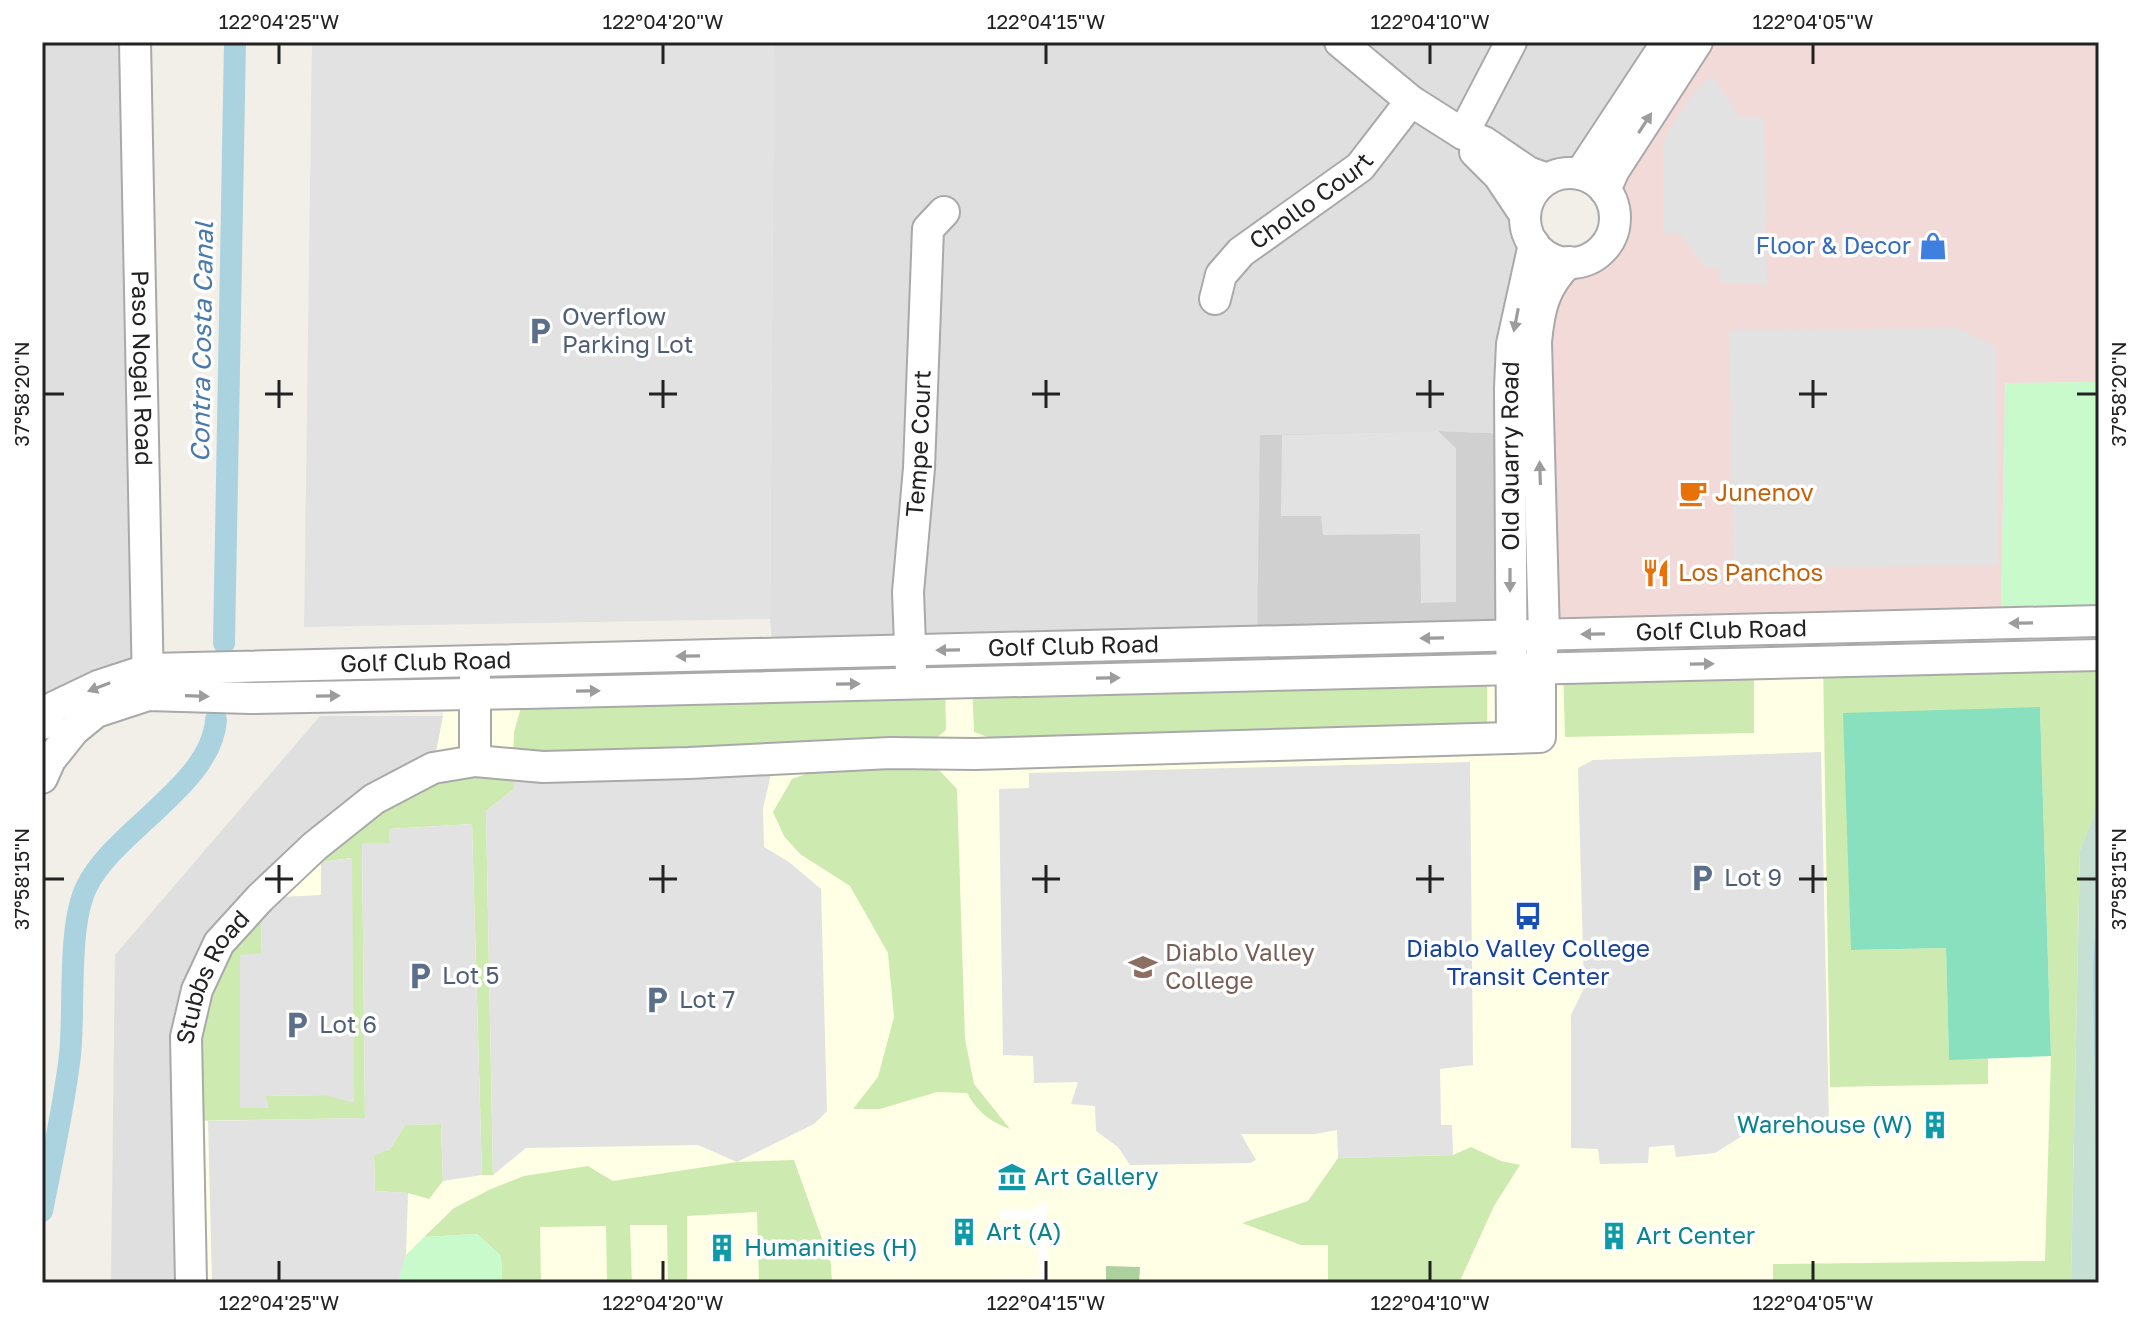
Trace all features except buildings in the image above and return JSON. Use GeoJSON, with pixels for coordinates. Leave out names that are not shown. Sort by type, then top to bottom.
{"type":"FeatureCollection","features":[{"type":"Feature","properties":{"kind":"street","name":"Paso Nogal Road"},"geometry":{"type":"LineString","coordinates":[[135,42],[149,682]]}},
{"type":"Feature","properties":{"kind":"street"},"geometry":{"type":"LineString","coordinates":[[1340,42],[1411,101],[1463,134],[1484,142],[1528,172],[1547,179],[1557,175],[1593,182],[1614,170],[1697,42]]}},
{"type":"Feature","properties":{"kind":"street"},"geometry":{"type":"LineString","coordinates":[[1463,134],[1511,42]]}},
{"type":"Feature","properties":{"kind":"street"},"geometry":{"type":"LineString","coordinates":[[1593,182],[1667,42]]}},
{"type":"Feature","properties":{"kind":"street","name":"Chollo Court"},"geometry":{"type":"LineString","coordinates":[[1215,299],[1221,275],[1241,252],[1360,167],[1411,101]]}},
{"type":"Feature","properties":{"kind":"street"},"geometry":{"type":"LineString","coordinates":[[1463,134],[1476,154],[1499,176],[1544,254],[1569,262]]}},
{"type":"Feature","properties":{"kind":"street","name":"Old Quarry Road"},"geometry":{"type":"LineString","coordinates":[[1525,668],[1510,635],[1512,344],[1529,230],[1528,201],[1547,179]]}},
{"type":"Feature","properties":{"kind":"street","name":"Old Quarry Road"},"geometry":{"type":"LineString","coordinates":[[1525,668],[1544,635],[1536,342],[1545,296],[1555,276],[1569,262],[1595,255],[1611,235],[1615,214],[1593,182]]}},
{"type":"Feature","properties":{"kind":"street","name":"Tempe Court"},"geometry":{"type":"LineString","coordinates":[[912,683],[908,592],[919,468],[928,229],[944,212]]}},
{"type":"Feature","properties":{"kind":"street","name":"Golf Club Road"},"geometry":{"type":"LineString","coordinates":[[74,730],[46,710],[98,686],[474,661],[2099,621]]}},
{"type":"Feature","properties":{"kind":"street","name":"Golf Club Road"},"geometry":{"type":"LineString","coordinates":[[149,682],[250,698],[2099,655]]}},
{"type":"Feature","properties":{"kind":"street"},"geometry":{"type":"LineString","coordinates":[[474,661],[475,761]]}},
{"type":"Feature","properties":{"kind":"street","name":"Stubbs Road"},"geometry":{"type":"LineString","coordinates":[[191,1283],[186,1037],[197,990],[219,943],[260,898],[315,846],[374,799],[433,768],[475,761],[543,767],[890,753],[1002,753],[1526,738],[1525,668]]}},
{"type":"Feature","properties":{"kind":"street"},"geometry":{"type":"LineString","coordinates":[[42,778],[50,760],[74,730],[96,712],[149,682]]}},
{"type":"Feature","properties":{"kind":"shaded area"},"geometry":{"type":"Polygon","coordinates":[[[42,42],[135,42],[150,669],[42,724],[42,42]]]}},
{"type":"Feature","properties":{"kind":"shaded area","name":"Overflow Parking Lot"},"geometry":{"type":"Polygon","coordinates":[[[312,42],[774,42],[770,619],[304,627],[312,42]]]}},
{"type":"Feature","properties":{"kind":"shaded area"},"geometry":{"type":"Polygon","coordinates":[[[774,42],[1670,42],[1570,173],[1557,175],[1536,189],[1528,201],[1511,434],[1438,431],[1261,435],[1257,642],[773,654],[770,619],[774,42]]]}},
{"type":"Feature","properties":{"kind":"shaded area"},"geometry":{"type":"Polygon","coordinates":[[[1697,42],[2099,42],[2099,382],[2005,383],[2001,623],[1544,635],[1538,319],[1583,260],[1595,255],[1608,242],[1614,226],[1612,201],[1697,42]]]}},
{"type":"Feature","properties":{"kind":"shaded area"},"geometry":{"type":"Polygon","coordinates":[[[1712,76],[1740,118],[1764,118],[1767,285],[1720,282],[1720,267],[1706,267],[1679,233],[1663,233],[1663,141],[1687,102],[1712,76]]]}},
{"type":"Feature","properties":{"kind":"shaded area"},"geometry":{"type":"Polygon","coordinates":[[[1958,328],[1996,347],[1998,565],[1734,569],[1729,330],[1958,328]]]}},
{"type":"Feature","properties":{"kind":"shaded area"},"geometry":{"type":"Polygon","coordinates":[[[1438,431],[1511,434],[1510,635],[1257,642],[1260,435],[1438,431]]]}},
{"type":"Feature","properties":{"kind":"shaded area"},"geometry":{"type":"Polygon","coordinates":[[[1438,431],[1456,448],[1456,602],[1421,603],[1420,534],[1323,535],[1321,516],[1281,516],[1282,435],[1438,431]]]}},
{"type":"Feature","properties":{"kind":"shaded area","name":"Diablo Valley College"},"geometry":{"type":"Polygon","coordinates":[[[2099,655],[2099,803],[2080,850],[2071,1283],[190,1283],[186,1037],[219,943],[433,768],[443,716],[443,694],[2099,655]]]}},
{"type":"Feature","properties":{"kind":"shaded area"},"geometry":{"type":"Polygon","coordinates":[[[320,716],[443,716],[433,768],[191,1283],[111,1283],[115,955],[320,716]]]}},
{"type":"Feature","properties":{"kind":"shaded area","name":"Lot 9"},"geometry":{"type":"Polygon","coordinates":[[[1821,752],[1829,1121],[1760,1125],[1715,1153],[1676,1157],[1674,1145],[1649,1147],[1648,1163],[1600,1164],[1598,1149],[1571,1148],[1571,1015],[1584,988],[1578,768],[1593,760],[1821,752]]]}},
{"type":"Feature","properties":{"kind":"shaded area","name":"Lot 7"},"geometry":{"type":"Polygon","coordinates":[[[774,760],[763,809],[764,847],[789,862],[821,889],[827,1111],[814,1124],[737,1162],[698,1145],[526,1148],[493,1175],[486,811],[514,789],[513,765],[774,760]]]}},
{"type":"Feature","properties":{"kind":"shaded area"},"geometry":{"type":"Polygon","coordinates":[[[1470,762],[1473,1065],[1440,1069],[1441,1125],[1452,1125],[1453,1155],[1338,1158],[1337,1130],[1315,1134],[1241,1134],[1256,1160],[1250,1163],[1130,1165],[1118,1147],[1096,1131],[1095,1106],[1071,1104],[1078,1082],[1034,1083],[1033,1056],[1003,1055],[999,789],[1029,788],[1029,773],[1470,762]]]}},
{"type":"Feature","properties":{"kind":"shaded area"},"geometry":{"type":"Polygon","coordinates":[[[2099,803],[2099,1283],[2071,1283],[2080,850],[2099,803]]]}},
{"type":"Feature","properties":{"kind":"shaded area","name":"Lot 5"},"geometry":{"type":"Polygon","coordinates":[[[472,824],[482,1175],[443,1181],[441,1124],[405,1125],[390,1149],[374,1156],[375,1191],[408,1193],[406,1255],[397,1283],[212,1283],[208,1121],[365,1118],[362,843],[389,843],[389,829],[472,824]]]}},
{"type":"Feature","properties":{"kind":"shaded area","name":"Lot 6"},"geometry":{"type":"Polygon","coordinates":[[[352,858],[354,1103],[325,1095],[266,1096],[269,1108],[240,1108],[240,955],[262,953],[260,898],[321,895],[321,862],[352,858]]]}},
{"type":"Feature","properties":{"kind":"green space"},"geometry":{"type":"Polygon","coordinates":[[[2099,382],[2099,621],[2001,623],[2005,383],[2099,382]]]}},
{"type":"Feature","properties":{"kind":"green space"},"geometry":{"type":"Polygon","coordinates":[[[2099,655],[2099,803],[2080,850],[2071,1283],[1773,1283],[1773,1264],[2045,1261],[2051,1056],[2040,707],[1851,950],[1946,948],[1949,1059],[1988,1058],[1988,1084],[1830,1087],[1823,661],[2099,655]]]}},
{"type":"Feature","properties":{"kind":"green space"},"geometry":{"type":"Polygon","coordinates":[[[1754,663],[1754,733],[1565,737],[1563,667],[1754,663]]]}},
{"type":"Feature","properties":{"kind":"green space"},"geometry":{"type":"Polygon","coordinates":[[[1487,669],[1487,738],[1029,752],[974,732],[972,681],[1487,669]]]}},
{"type":"Feature","properties":{"kind":"green space"},"geometry":{"type":"Polygon","coordinates":[[[945,682],[946,730],[918,753],[514,789],[486,811],[493,1175],[482,1175],[472,824],[389,829],[389,843],[362,843],[365,1118],[188,1121],[197,990],[260,898],[262,954],[240,956],[240,1108],[268,1108],[265,1096],[325,1095],[352,858],[321,862],[315,846],[433,768],[513,765],[514,732],[525,693],[945,682]]]}},
{"type":"Feature","properties":{"kind":"green space"},"geometry":{"type":"Polygon","coordinates":[[[2040,707],[2051,1056],[1949,1060],[1946,948],[1851,950],[1843,713],[2040,707]]]}},
{"type":"Feature","properties":{"kind":"green space"},"geometry":{"type":"Polygon","coordinates":[[[930,768],[940,771],[957,789],[965,1039],[974,1084],[1010,1129],[985,1115],[967,1093],[937,1092],[880,1109],[853,1109],[878,1077],[894,1017],[888,953],[850,886],[800,854],[784,836],[773,812],[792,779],[817,770],[930,768]]]}},
{"type":"Feature","properties":{"kind":"green space"},"geometry":{"type":"Polygon","coordinates":[[[441,1124],[443,1181],[429,1199],[408,1193],[375,1191],[374,1155],[390,1149],[405,1125],[441,1124]]]}},
{"type":"Feature","properties":{"kind":"green space"},"geometry":{"type":"Polygon","coordinates":[[[1471,1147],[1501,1161],[1520,1165],[1494,1206],[1459,1283],[1328,1283],[1328,1245],[1301,1245],[1242,1223],[1308,1201],[1338,1158],[1453,1155],[1471,1147]]]}},
{"type":"Feature","properties":{"kind":"green space"},"geometry":{"type":"Polygon","coordinates":[[[794,1160],[831,1264],[832,1283],[759,1283],[757,1212],[687,1216],[687,1283],[668,1283],[667,1225],[630,1225],[632,1283],[607,1283],[606,1226],[540,1227],[541,1283],[502,1283],[501,1256],[477,1234],[424,1237],[454,1208],[524,1176],[588,1166],[613,1181],[737,1162],[794,1160]]]}},
{"type":"Feature","properties":{"kind":"green space"},"geometry":{"type":"Polygon","coordinates":[[[477,1234],[501,1256],[502,1283],[394,1283],[406,1255],[424,1237],[477,1234]]]}},
{"type":"Feature","properties":{"kind":"green space"},"geometry":{"type":"Polygon","coordinates":[[[1106,1266],[1140,1267],[1139,1283],[1106,1283],[1106,1266]]]}},
{"type":"Feature","properties":{"kind":"pier"},"geometry":{"type":"Polygon","coordinates":[[[1037,1203],[1047,1203],[1049,1283],[1001,1283],[1001,1279],[1039,1278],[1038,1220],[1000,1220],[1000,1210],[1036,1210],[1037,1203]]]}},
{"type":"Feature","properties":{"kind":"waterway","name":"Contra Costa Canal"},"geometry":{"type":"LineString","coordinates":[[224,643],[235,42]]}},
{"type":"Feature","properties":{"kind":"waterway","name":"Contra Costa Canal"},"geometry":{"type":"LineString","coordinates":[[42,1211],[70,1055],[74,944],[87,886],[118,846],[181,786],[198,765],[210,743],[216,720]]}},
{"type":"Feature","properties":{"kind":"waterway"},"geometry":{"type":"LineString","coordinates":[[2099,918],[2096,971],[2099,1172]]}},
{"type":"Feature","properties":{"kind":"place","name":"Floor & Decor"},"geometry":{"type":"Point","coordinates":[1933,246]}},
{"type":"Feature","properties":{"kind":"place","name":"Overflow Parking Lot"},"geometry":{"type":"Point","coordinates":[540,331]}},
{"type":"Feature","properties":{"kind":"place","name":"Junenov"},"geometry":{"type":"Point","coordinates":[1693,493]}},
{"type":"Feature","properties":{"kind":"place","name":"Los Panchos"},"geometry":{"type":"Point","coordinates":[1656,573]}},
{"type":"Feature","properties":{"kind":"place","name":"Lot 9"},"geometry":{"type":"Point","coordinates":[1702,878]}},
{"type":"Feature","properties":{"kind":"place","name":"Diablo Valley College Transit Center"},"geometry":{"type":"Point","coordinates":[1528,916]}},
{"type":"Feature","properties":{"kind":"place","name":"Diablo Valley College"},"geometry":{"type":"Point","coordinates":[1143,967]}},
{"type":"Feature","properties":{"kind":"place","name":"Lot 5"},"geometry":{"type":"Point","coordinates":[420,976]}},
{"type":"Feature","properties":{"kind":"place","name":"Lot 7"},"geometry":{"type":"Point","coordinates":[657,1000]}},
{"type":"Feature","properties":{"kind":"place","name":"Lot 6"},"geometry":{"type":"Point","coordinates":[297,1025]}},
{"type":"Feature","properties":{"kind":"place","name":"Warehouse (W)"},"geometry":{"type":"Point","coordinates":[1935,1125]}},
{"type":"Feature","properties":{"kind":"place","name":"Art Gallery"},"geometry":{"type":"Point","coordinates":[1012,1177]}},
{"type":"Feature","properties":{"kind":"place","name":"Art (A)"},"geometry":{"type":"Point","coordinates":[964,1232]}},
{"type":"Feature","properties":{"kind":"place","name":"Art Center"},"geometry":{"type":"Point","coordinates":[1614,1236]}},
{"type":"Feature","properties":{"kind":"place","name":"Humanities (H)"},"geometry":{"type":"Point","coordinates":[722,1248]}}]}
